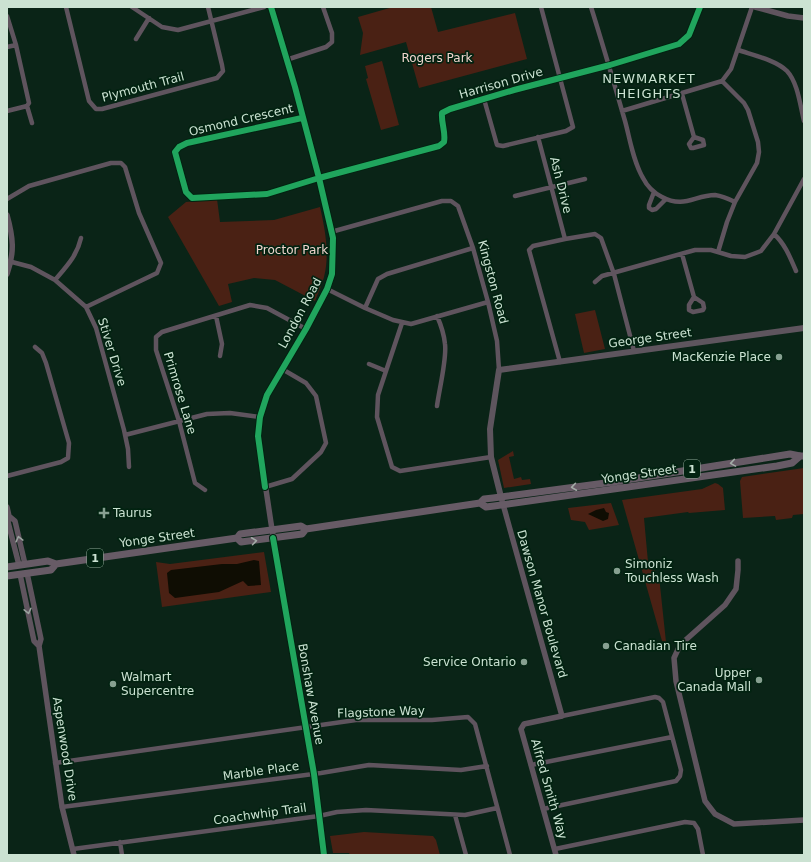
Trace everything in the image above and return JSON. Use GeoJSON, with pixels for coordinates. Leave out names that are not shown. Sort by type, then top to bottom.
{"type":"FeatureCollection","features":[{"type":"Feature","properties":{"kind":"main road","name":"George Street"},"geometry":{"type":"LineString","coordinates":[[499,370],[804,328]]}},
{"type":"Feature","properties":{"kind":"main road","name":"Kingston Road"},"geometry":{"type":"LineString","coordinates":[[499,370],[490,429],[491,457],[501,497]]}},
{"type":"Feature","properties":{"kind":"main road","name":"Yonge Street"},"geometry":{"type":"LineString","coordinates":[[7,567],[48,561],[56,564],[237,538],[240,534],[300,526],[306,529],[480,503],[484,499],[612,482],[790,454],[802,456]]}},
{"type":"Feature","properties":{"kind":"main road","name":"Yonge Street"},"geometry":{"type":"LineString","coordinates":[[480,503],[486,507],[776,466],[792,463],[802,456]]}},
{"type":"Feature","properties":{"kind":"main road","name":"Yonge Street"},"geometry":{"type":"LineString","coordinates":[[237,538],[241,542],[273,538],[302,534],[306,529]]}},
{"type":"Feature","properties":{"kind":"main road","name":"Yonge Street"},"geometry":{"type":"LineString","coordinates":[[7,576],[51,570],[56,564]]}},
{"type":"Feature","properties":{"kind":"street","name":"Plymouth Trail"},"geometry":{"type":"LineString","coordinates":[[66,7],[90,101],[96,109],[102,109],[217,78],[223,71],[211,21]]}},
{"type":"Feature","properties":{"kind":"street"},"geometry":{"type":"LineString","coordinates":[[132,7],[162,26],[178,30],[264,7]]}},
{"type":"Feature","properties":{"kind":"street"},"geometry":{"type":"LineString","coordinates":[[208,7],[211,21]]}},
{"type":"Feature","properties":{"kind":"street","name":"London Road"},"geometry":{"type":"LineString","coordinates":[[271,7],[295,87],[333,238],[332,274],[327,289],[306,329],[267,395],[260,418],[258,436],[273,538]]}},
{"type":"Feature","properties":{"kind":"street"},"geometry":{"type":"LineString","coordinates":[[286,60],[326,48],[332,42],[332,33],[323,7]]}},
{"type":"Feature","properties":{"kind":"street"},"geometry":{"type":"LineString","coordinates":[[484,99],[497,145],[503,146],[566,131],[573,127],[541,7]]}},
{"type":"Feature","properties":{"kind":"street"},"geometry":{"type":"LineString","coordinates":[[592,7],[610,65],[638,168],[643,179],[654,192],[666,199],[677,202],[686,202],[714,195],[724,197],[735,202]]}},
{"type":"Feature","properties":{"kind":"street","name":"Harrison Drive"},"geometry":{"type":"LineString","coordinates":[[319,178],[439,146],[444,142],[445,136],[441,122],[442,113],[450,109],[610,65],[679,44],[690,35],[700,7]]}},
{"type":"Feature","properties":{"kind":"street"},"geometry":{"type":"LineString","coordinates":[[622,110],[682,94],[722,81],[731,69],[754,7],[775,10],[804,18]]}},
{"type":"Feature","properties":{"kind":"street"},"geometry":{"type":"LineString","coordinates":[[7,16],[16,45],[29,103],[27,106],[32,123]]}},
{"type":"Feature","properties":{"kind":"street"},"geometry":{"type":"LineString","coordinates":[[136,39],[149,18]]}},
{"type":"Feature","properties":{"kind":"street"},"geometry":{"type":"LineString","coordinates":[[7,47],[16,45]]}},
{"type":"Feature","properties":{"kind":"street"},"geometry":{"type":"LineString","coordinates":[[738,50],[778,64],[787,72],[796,86],[804,121]]}},
{"type":"Feature","properties":{"kind":"street"},"geometry":{"type":"LineString","coordinates":[[718,252],[735,202],[757,163],[758,147],[748,110],[744,103],[722,81]]}},
{"type":"Feature","properties":{"kind":"street"},"geometry":{"type":"LineString","coordinates":[[682,94],[694,137],[687,147],[693,148],[703,146],[705,144],[702,139],[694,137]]}},
{"type":"Feature","properties":{"kind":"street"},"geometry":{"type":"LineString","coordinates":[[7,111],[27,106]]}},
{"type":"Feature","properties":{"kind":"street","name":"Osmond Crescent"},"geometry":{"type":"LineString","coordinates":[[302,118],[186,143],[175,152],[186,192],[192,198],[267,194],[319,178]]}},
{"type":"Feature","properties":{"kind":"street","name":"Ash Drive"},"geometry":{"type":"LineString","coordinates":[[538,137],[565,239]]}},
{"type":"Feature","properties":{"kind":"street"},"geometry":{"type":"LineString","coordinates":[[7,199],[29,186],[111,162],[121,163],[125,167],[139,213],[161,263],[157,273],[86,307]]}},
{"type":"Feature","properties":{"kind":"street"},"geometry":{"type":"LineString","coordinates":[[595,282],[602,276],[703,249],[739,257],[751,256],[761,251],[774,234],[804,178]]}},
{"type":"Feature","properties":{"kind":"street"},"geometry":{"type":"LineString","coordinates":[[515,196],[585,179]]}},
{"type":"Feature","properties":{"kind":"street"},"geometry":{"type":"LineString","coordinates":[[654,192],[649,205],[649,208],[652,210],[656,209],[666,199]]}},
{"type":"Feature","properties":{"kind":"street","name":"Kingston Road"},"geometry":{"type":"LineString","coordinates":[[331,232],[442,201],[451,201],[458,206],[473,248],[488,302],[497,341],[499,370]]}},
{"type":"Feature","properties":{"kind":"street"},"geometry":{"type":"LineString","coordinates":[[7,215],[13,238],[12,262],[7,274]]}},
{"type":"Feature","properties":{"kind":"street"},"geometry":{"type":"LineString","coordinates":[[560,362],[529,250],[533,246],[595,234],[601,238],[614,274],[634,351]]}},
{"type":"Feature","properties":{"kind":"street"},"geometry":{"type":"LineString","coordinates":[[774,234],[782,241],[796,271]]}},
{"type":"Feature","properties":{"kind":"street"},"geometry":{"type":"LineString","coordinates":[[55,280],[79,248],[80,238]]}},
{"type":"Feature","properties":{"kind":"street"},"geometry":{"type":"LineString","coordinates":[[365,308],[378,279],[386,274],[473,248]]}},
{"type":"Feature","properties":{"kind":"street"},"geometry":{"type":"LineString","coordinates":[[682,254],[694,298],[703,304],[704,309],[692,312],[688,309],[682,310]]}},
{"type":"Feature","properties":{"kind":"street","name":"Stiver Drive"},"geometry":{"type":"LineString","coordinates":[[12,262],[31,267],[55,280],[86,307],[96,328],[125,434],[128,449],[129,468]]}},
{"type":"Feature","properties":{"kind":"street"},"geometry":{"type":"LineString","coordinates":[[327,289],[365,308],[402,323],[411,324],[488,302]]}},
{"type":"Feature","properties":{"kind":"street"},"geometry":{"type":"LineString","coordinates":[[688,309],[694,298]]}},
{"type":"Feature","properties":{"kind":"street","name":"Primrose Lane"},"geometry":{"type":"LineString","coordinates":[[205,490],[195,483],[179,421],[156,350],[156,337],[162,332],[250,306],[267,308],[306,329]]}},
{"type":"Feature","properties":{"kind":"street"},"geometry":{"type":"LineString","coordinates":[[216,316],[222,344],[220,356]]}},
{"type":"Feature","properties":{"kind":"street"},"geometry":{"type":"LineString","coordinates":[[436,406],[446,345],[442,328],[437,316]]}},
{"type":"Feature","properties":{"kind":"street"},"geometry":{"type":"LineString","coordinates":[[402,323],[378,395],[377,417],[392,467],[400,471],[491,457]]}},
{"type":"Feature","properties":{"kind":"street"},"geometry":{"type":"LineString","coordinates":[[7,476],[61,462],[68,458],[69,443],[46,363],[42,353],[35,347]]}},
{"type":"Feature","properties":{"kind":"street"},"geometry":{"type":"LineString","coordinates":[[368,364],[386,371]]}},
{"type":"Feature","properties":{"kind":"street"},"geometry":{"type":"LineString","coordinates":[[265,487],[292,480],[321,452],[326,443],[316,396],[306,383],[282,369]]}},
{"type":"Feature","properties":{"kind":"street"},"geometry":{"type":"LineString","coordinates":[[125,434],[207,414],[230,413],[260,418]]}},
{"type":"Feature","properties":{"kind":"street","name":"Dawson Manor Boulevard"},"geometry":{"type":"LineString","coordinates":[[501,497],[562,716]]}},
{"type":"Feature","properties":{"kind":"street"},"geometry":{"type":"LineString","coordinates":[[7,507],[9,516],[8,522],[22,565],[23,574]]}},
{"type":"Feature","properties":{"kind":"street","name":"Bonshaw Avenue"},"geometry":{"type":"LineString","coordinates":[[273,538],[314,774],[324,855]]}},
{"type":"Feature","properties":{"kind":"street"},"geometry":{"type":"LineString","coordinates":[[738,562],[736,589],[725,605],[680,645],[674,658],[676,681],[705,801],[715,814],[734,824],[804,820]]}},
{"type":"Feature","properties":{"kind":"street"},"geometry":{"type":"LineString","coordinates":[[22,565],[23,574]]}},
{"type":"Feature","properties":{"kind":"street","name":"Aspenwood Drive"},"geometry":{"type":"LineString","coordinates":[[23,574],[34,641],[38,646],[62,807],[74,855]]}},
{"type":"Feature","properties":{"kind":"street"},"geometry":{"type":"LineString","coordinates":[[543,809],[676,781],[680,776],[681,770],[663,702],[659,698],[655,697],[562,716]]}},
{"type":"Feature","properties":{"kind":"street","name":"Alfred Smith Way"},"geometry":{"type":"LineString","coordinates":[[555,852],[521,729],[524,724],[562,716]]}},
{"type":"Feature","properties":{"kind":"street","name":"Flagstone Way"},"geometry":{"type":"LineString","coordinates":[[55,762],[356,720],[425,720],[468,717],[475,724],[510,855]]}},
{"type":"Feature","properties":{"kind":"street"},"geometry":{"type":"LineString","coordinates":[[531,765],[672,737]]}},
{"type":"Feature","properties":{"kind":"street","name":"Marble Place"},"geometry":{"type":"LineString","coordinates":[[62,807],[314,774],[369,765],[461,770],[487,766]]}},
{"type":"Feature","properties":{"kind":"street","name":"Coachwhip Trail"},"geometry":{"type":"LineString","coordinates":[[73,849],[319,816],[337,812],[366,810],[465,815],[497,808]]}},
{"type":"Feature","properties":{"kind":"street"},"geometry":{"type":"LineString","coordinates":[[455,815],[466,855]]}},
{"type":"Feature","properties":{"kind":"street"},"geometry":{"type":"LineString","coordinates":[[555,852],[685,822],[694,823],[698,829],[704,855]]}},
{"type":"Feature","properties":{"kind":"street"},"geometry":{"type":"LineString","coordinates":[[120,842],[122,855]]}},
{"type":"Feature","properties":{"kind":"green space","name":"Rogers Park"},"geometry":{"type":"Polygon","coordinates":[[[393,7],[431,7],[438,32],[515,13],[527,59],[419,88],[406,42],[360,55],[363,33],[358,17],[393,7]]]}},
{"type":"Feature","properties":{"kind":"green space"},"geometry":{"type":"Polygon","coordinates":[[[382,61],[399,125],[381,130],[366,79],[368,78],[365,66],[382,61]]]}},
{"type":"Feature","properties":{"kind":"green space","name":"Proctor Park"},"geometry":{"type":"Polygon","coordinates":[[[217,199],[220,222],[274,220],[320,207],[325,233],[327,259],[323,280],[315,301],[275,280],[254,278],[228,284],[232,302],[219,306],[168,217],[186,202],[217,199]]]}},
{"type":"Feature","properties":{"kind":"green space"},"geometry":{"type":"Polygon","coordinates":[[[595,310],[605,349],[584,353],[575,314],[595,310]]]}},
{"type":"Feature","properties":{"kind":"green space"},"geometry":{"type":"Polygon","coordinates":[[[513,451],[514,456],[509,457],[514,479],[521,477],[522,480],[530,479],[531,484],[504,488],[498,460],[513,451]]]}},
{"type":"Feature","properties":{"kind":"green space"},"geometry":{"type":"Polygon","coordinates":[[[804,468],[804,514],[793,515],[792,518],[776,520],[775,516],[743,518],[740,481],[742,477],[804,468]]]}},
{"type":"Feature","properties":{"kind":"green space"},"geometry":{"type":"Polygon","coordinates":[[[715,483],[723,488],[725,510],[688,512],[644,518],[648,562],[652,570],[655,570],[655,576],[659,576],[666,642],[662,641],[622,500],[702,489],[715,483]]]}},
{"type":"Feature","properties":{"kind":"green space"},"geometry":{"type":"Polygon","coordinates":[[[611,503],[619,525],[589,530],[585,522],[571,520],[568,508],[611,503]]]}},
{"type":"Feature","properties":{"kind":"green space"},"geometry":{"type":"Polygon","coordinates":[[[264,552],[271,592],[162,607],[156,562],[170,564],[264,552]]]}},
{"type":"Feature","properties":{"kind":"green space"},"geometry":{"type":"Polygon","coordinates":[[[364,832],[433,836],[436,840],[440,855],[350,855],[349,853],[333,853],[330,836],[364,832]]]}},
{"type":"Feature","properties":{"kind":"shaded area"},"geometry":{"type":"Polygon","coordinates":[[[604,508],[606,512],[609,513],[608,519],[603,521],[588,514],[596,510],[604,508]]]}},
{"type":"Feature","properties":{"kind":"shaded area"},"geometry":{"type":"Polygon","coordinates":[[[254,560],[259,561],[261,585],[248,586],[243,581],[219,592],[175,598],[169,593],[167,573],[171,570],[222,564],[237,564],[254,560]]]}},
{"type":"Feature","properties":{"kind":"cycle path"},"geometry":{"type":"LineString","coordinates":[[265,487],[258,436],[260,417],[267,395],[306,329],[327,289],[332,274],[333,238],[295,87],[271,7]]}},
{"type":"Feature","properties":{"kind":"cycle path"},"geometry":{"type":"LineString","coordinates":[[302,118],[187,143],[179,147],[175,152],[186,192],[192,198],[267,194],[319,178],[439,146],[444,142],[442,113],[450,109],[514,90],[610,65],[679,44],[689,35],[700,7]]}},
{"type":"Feature","properties":{"kind":"cycle path"},"geometry":{"type":"LineString","coordinates":[[273,538],[314,774],[324,855]]}},
{"type":"Feature","properties":{"kind":"place","name":"MacKenzie Place"},"geometry":{"type":"Point","coordinates":[779,357]}},
{"type":"Feature","properties":{"kind":"place","name":"Taurus"},"geometry":{"type":"Point","coordinates":[104,513]}},
{"type":"Feature","properties":{"kind":"place","name":"Simoniz Touchless Wash"},"geometry":{"type":"Point","coordinates":[617,571]}},
{"type":"Feature","properties":{"kind":"place","name":"Canadian Tire"},"geometry":{"type":"Point","coordinates":[606,646]}},
{"type":"Feature","properties":{"kind":"place","name":"Service Ontario"},"geometry":{"type":"Point","coordinates":[524,662]}},
{"type":"Feature","properties":{"kind":"place","name":"Upper Canada Mall"},"geometry":{"type":"Point","coordinates":[759,680]}},
{"type":"Feature","properties":{"kind":"place","name":"Walmart Supercentre"},"geometry":{"type":"Point","coordinates":[113,684]}},
{"type":"Feature","properties":{"kind":"district","name":"NEWMARKET HEIGHTS"},"geometry":{"type":"Point","coordinates":[649,86]}}]}
